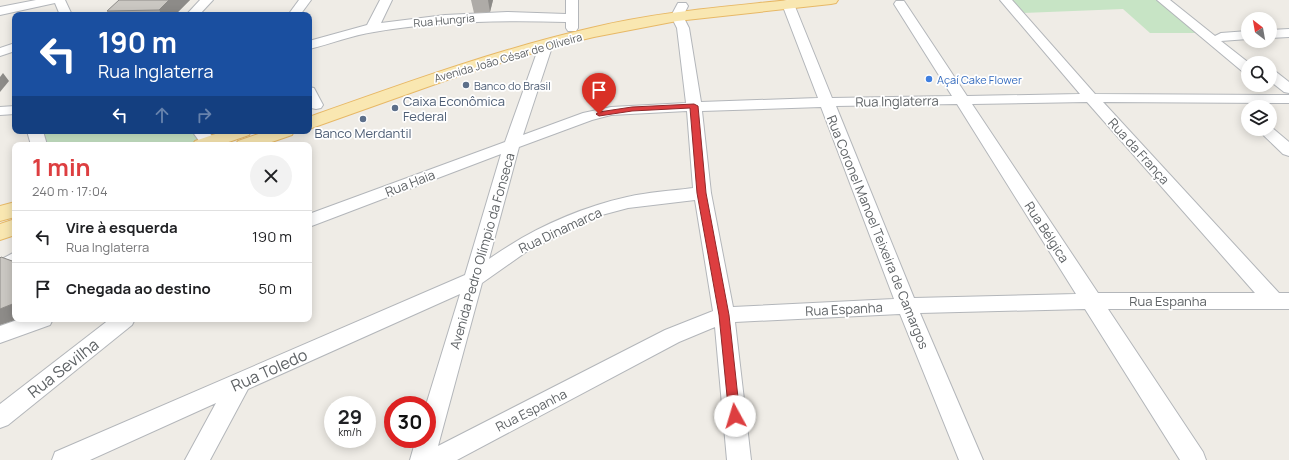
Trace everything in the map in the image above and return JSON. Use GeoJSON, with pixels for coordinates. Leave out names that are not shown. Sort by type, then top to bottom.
{"type":"FeatureCollection","features":[{"type":"Feature","properties":{"kind":"main road","name":"Avenida João César de Oliveira"},"geometry":{"type":"LineString","coordinates":[[312,101],[506,45],[571,23],[680,7],[745,0]]}},
{"type":"Feature","properties":{"kind":"main road","name":"Avenida João César de Oliveira"},"geometry":{"type":"LineString","coordinates":[[312,121],[441,76],[546,44],[680,7],[704,14],[831,0]]}},
{"type":"Feature","properties":{"kind":"main road"},"geometry":{"type":"LineString","coordinates":[[205,141],[231,134]]}},
{"type":"Feature","properties":{"kind":"main road"},"geometry":{"type":"LineString","coordinates":[[254,142],[277,134]]}},
{"type":"Feature","properties":{"kind":"main road"},"geometry":{"type":"LineString","coordinates":[[0,214],[12,210]]}},
{"type":"Feature","properties":{"kind":"main road"},"geometry":{"type":"LineString","coordinates":[[0,232],[12,228]]}},
{"type":"Feature","properties":{"kind":"street"},"geometry":{"type":"LineString","coordinates":[[0,11],[54,0]]}},
{"type":"Feature","properties":{"kind":"street"},"geometry":{"type":"LineString","coordinates":[[59,0],[65,12]]}},
{"type":"Feature","properties":{"kind":"street"},"geometry":{"type":"LineString","coordinates":[[195,12],[207,0]]}},
{"type":"Feature","properties":{"kind":"street"},"geometry":{"type":"LineString","coordinates":[[296,12],[305,0]]}},
{"type":"Feature","properties":{"kind":"street"},"geometry":{"type":"LineString","coordinates":[[372,28],[386,0]]}},
{"type":"Feature","properties":{"kind":"street"},"geometry":{"type":"LineString","coordinates":[[571,23],[572,0]]}},
{"type":"Feature","properties":{"kind":"street","name":"Rua da França"},"geometry":{"type":"LineString","coordinates":[[1006,0],[1091,98],[1281,301]]}},
{"type":"Feature","properties":{"kind":"street"},"geometry":{"type":"LineString","coordinates":[[1163,0],[1241,63]]}},
{"type":"Feature","properties":{"kind":"street"},"geometry":{"type":"LineString","coordinates":[[1176,0],[1246,56]]}},
{"type":"Feature","properties":{"kind":"street","name":"Rua Coronel Manoel Teixeira de Camargos"},"geometry":{"type":"LineString","coordinates":[[788,4],[907,306],[971,460]]}},
{"type":"Feature","properties":{"kind":"street","name":"Rua Bélgica"},"geometry":{"type":"LineString","coordinates":[[900,4],[1194,460]]}},
{"type":"Feature","properties":{"kind":"street"},"geometry":{"type":"LineString","coordinates":[[680,7],[694,106],[702,193],[724,315],[739,460]]}},
{"type":"Feature","properties":{"kind":"street","name":"Rua Hungria"},"geometry":{"type":"LineString","coordinates":[[312,44],[372,28],[445,19],[507,16],[571,23]]}},
{"type":"Feature","properties":{"kind":"street"},"geometry":{"type":"LineString","coordinates":[[1277,33],[1289,32]]}},
{"type":"Feature","properties":{"kind":"street"},"geometry":{"type":"LineString","coordinates":[[1221,36],[1241,35]]}},
{"type":"Feature","properties":{"kind":"street","name":"Avenida Pedro Olímpio da Fonseca"},"geometry":{"type":"LineString","coordinates":[[422,460],[512,145],[546,44]]}},
{"type":"Feature","properties":{"kind":"street"},"geometry":{"type":"LineString","coordinates":[[0,52],[12,48]]}},
{"type":"Feature","properties":{"kind":"street"},"geometry":{"type":"LineString","coordinates":[[1277,83],[1288,97]]}},
{"type":"Feature","properties":{"kind":"street"},"geometry":{"type":"LineString","coordinates":[[1277,90],[1288,97]]}},
{"type":"Feature","properties":{"kind":"street","name":"Rua Inglaterra"},"geometry":{"type":"LineString","coordinates":[[512,145],[588,116],[610,111],[694,106],[826,102],[1091,98],[1232,99],[1288,97]]}},
{"type":"Feature","properties":{"kind":"street"},"geometry":{"type":"LineString","coordinates":[[1232,99],[1241,107]]}},
{"type":"Feature","properties":{"kind":"street"},"geometry":{"type":"LineString","coordinates":[[0,111],[12,110]]}},
{"type":"Feature","properties":{"kind":"street"},"geometry":{"type":"LineString","coordinates":[[1273,136],[1289,151]]}},
{"type":"Feature","properties":{"kind":"street","name":"Rua Haia"},"geometry":{"type":"LineString","coordinates":[[312,220],[512,145]]}},
{"type":"Feature","properties":{"kind":"street","name":"Rua Dinamarca"},"geometry":{"type":"LineString","coordinates":[[474,279],[519,247],[592,212],[628,202],[702,193]]}},
{"type":"Feature","properties":{"kind":"street"},"geometry":{"type":"LineString","coordinates":[[0,269],[12,261]]}},
{"type":"Feature","properties":{"kind":"street","name":"Rua Toledo"},"geometry":{"type":"LineString","coordinates":[[64,460],[474,279]]}},
{"type":"Feature","properties":{"kind":"street","name":"Rua Espanha"},"geometry":{"type":"LineString","coordinates":[[434,460],[672,336],[724,315],[907,306],[1092,301],[1281,301]]}},
{"type":"Feature","properties":{"kind":"street"},"geometry":{"type":"LineString","coordinates":[[0,334],[34,322]]}},
{"type":"Feature","properties":{"kind":"street","name":"Rua Sevilha"},"geometry":{"type":"LineString","coordinates":[[0,418],[121,322]]}},
{"type":"Feature","properties":{"kind":"street"},"geometry":{"type":"LineString","coordinates":[[197,460],[239,384]]}},
{"type":"Feature","properties":{"kind":"green space"},"geometry":{"type":"Polygon","coordinates":[[[1012,0],[1159,0],[1198,33],[1150,33],[1123,9],[1023,13],[1012,0]]]}},
{"type":"Feature","properties":{"kind":"green space"},"geometry":{"type":"Polygon","coordinates":[[[40,134],[196,134],[201,141],[198,142],[43,142],[40,134]]]}},
{"type":"Feature","properties":{"kind":"building"},"geometry":{"type":"Polygon","coordinates":[[[119,0],[169,0],[159,10],[107,11],[119,0]]]}},
{"type":"Feature","properties":{"kind":"building"},"geometry":{"type":"Polygon","coordinates":[[[1,257],[12,261],[12,304],[0,309],[1,257]]]}},
{"type":"Feature","properties":{"kind":"place","name":"Açaí Cake Flower"},"geometry":{"type":"Point","coordinates":[929,79]}},
{"type":"Feature","properties":{"kind":"place","name":"Banco do Brasil"},"geometry":{"type":"Point","coordinates":[466,85]}},
{"type":"Feature","properties":{"kind":"place","name":"Caixa Econômica Federal"},"geometry":{"type":"Point","coordinates":[395,108]}},
{"type":"Feature","properties":{"kind":"place","name":"Banco Merdantil"},"geometry":{"type":"Point","coordinates":[363,119]}},
{"type":"Feature","properties":{"kind":"route"},"geometry":{"type":"LineString","coordinates":[[599,114],[610,111],[632,109],[694,106],[702,193],[724,315],[735,416]]}}]}
